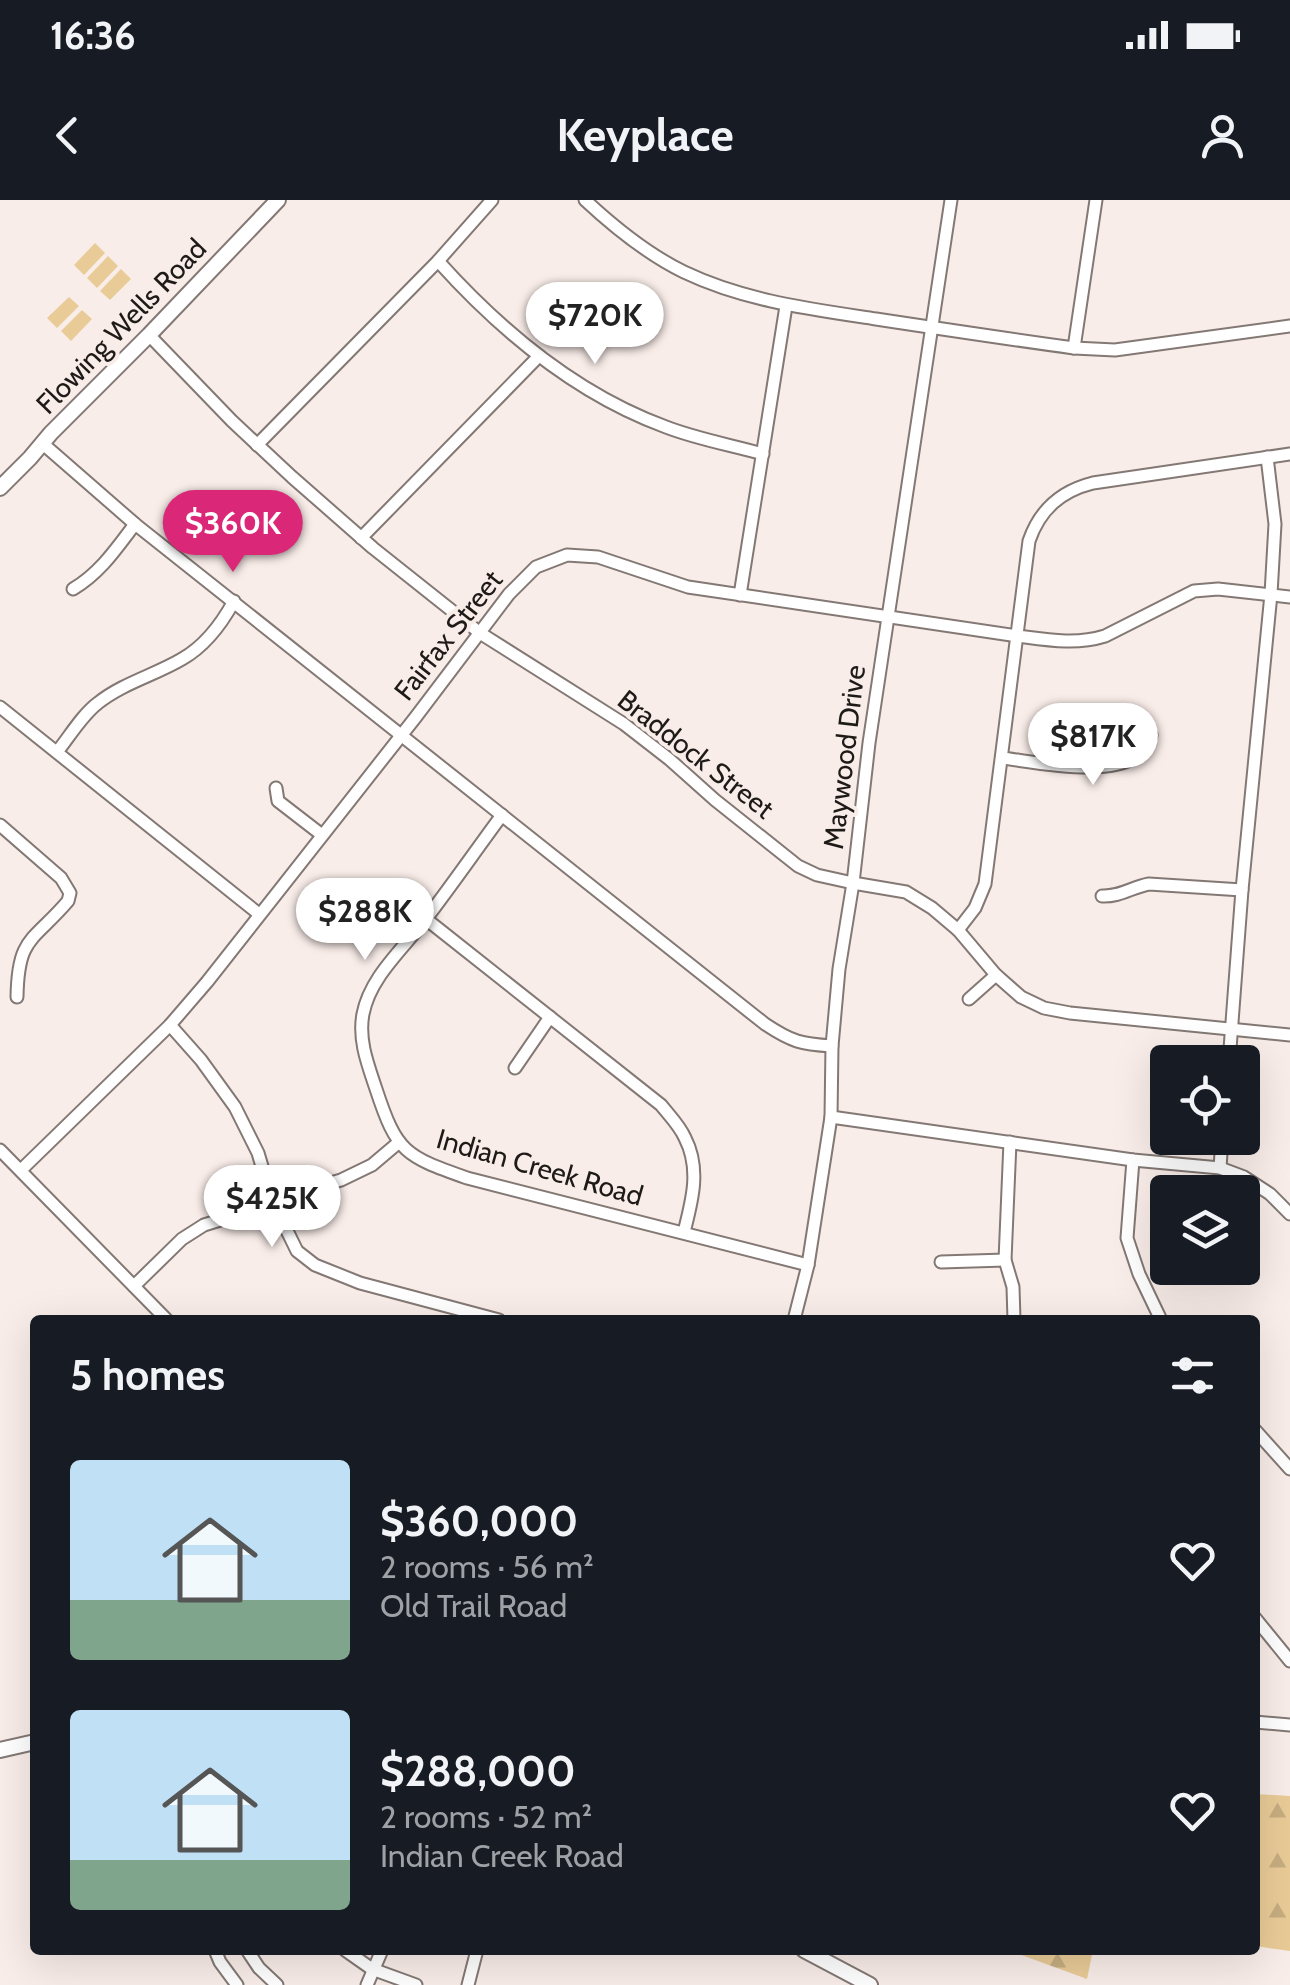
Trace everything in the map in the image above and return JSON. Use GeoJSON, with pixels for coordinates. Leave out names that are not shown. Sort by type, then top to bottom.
{"type":"FeatureCollection","features":[{"type":"Feature","properties":{"kind":"main road","name":"Flowing Wells Road"},"geometry":{"type":"LineString","coordinates":[[0,488],[278,200]]}},
{"type":"Feature","properties":{"kind":"main road"},"geometry":{"type":"LineString","coordinates":[[0,1750],[30,1743]]}},
{"type":"Feature","properties":{"kind":"main road"},"geometry":{"type":"LineString","coordinates":[[813,1955],[870,1985]]}},
{"type":"Feature","properties":{"kind":"street"},"geometry":{"type":"LineString","coordinates":[[257,445],[438,261],[492,200]]}},
{"type":"Feature","properties":{"kind":"street"},"geometry":{"type":"LineString","coordinates":[[585,200],[644,248],[680,270],[734,292],[786,306],[1074,348],[1115,350],[1290,326]]}},
{"type":"Feature","properties":{"kind":"street","name":"Maywood Drive"},"geometry":{"type":"LineString","coordinates":[[795,1315],[808,1265],[831,1117],[838,969],[951,200]]}},
{"type":"Feature","properties":{"kind":"street"},"geometry":{"type":"LineString","coordinates":[[1074,348],[1096,200]]}},
{"type":"Feature","properties":{"kind":"street"},"geometry":{"type":"LineString","coordinates":[[438,261],[468,294],[539,356],[604,398],[666,427],[763,454]]}},
{"type":"Feature","properties":{"kind":"street"},"geometry":{"type":"LineString","coordinates":[[740,595],[786,306]]}},
{"type":"Feature","properties":{"kind":"street","name":"Braddock Street"},"geometry":{"type":"LineString","coordinates":[[149,335],[257,445],[361,538],[480,632],[624,724],[798,866],[853,884],[906,892],[958,930],[996,975],[1020,996],[1044,1008],[1290,1034]]}},
{"type":"Feature","properties":{"kind":"street"},"geometry":{"type":"LineString","coordinates":[[361,538],[539,356]]}},
{"type":"Feature","properties":{"kind":"street"},"geometry":{"type":"LineString","coordinates":[[42,444],[136,524],[765,1024],[787,1039],[832,1046]]}},
{"type":"Feature","properties":{"kind":"street"},"geometry":{"type":"LineString","coordinates":[[958,930],[976,908],[985,884],[1030,541],[1044,511],[1062,494],[1093,483],[1290,454]]}},
{"type":"Feature","properties":{"kind":"street"},"geometry":{"type":"LineString","coordinates":[[1231,1045],[1276,524],[1267,457]]}},
{"type":"Feature","properties":{"kind":"street"},"geometry":{"type":"LineString","coordinates":[[74,589],[102,567],[136,524]]}},
{"type":"Feature","properties":{"kind":"street","name":"Fairfax Street"},"geometry":{"type":"LineString","coordinates":[[21,1170],[170,1025],[509,594],[536,567],[567,554],[598,557],[688,587],[1054,641],[1090,640],[1117,631],[1194,591],[1218,589],[1290,597]]}},
{"type":"Feature","properties":{"kind":"street"},"geometry":{"type":"LineString","coordinates":[[58,752],[96,704],[193,652],[222,623],[234,601]]}},
{"type":"Feature","properties":{"kind":"street"},"geometry":{"type":"LineString","coordinates":[[0,708],[260,914]]}},
{"type":"Feature","properties":{"kind":"street"},"geometry":{"type":"LineString","coordinates":[[1002,758],[1096,768],[1136,756],[1152,735]]}},
{"type":"Feature","properties":{"kind":"street"},"geometry":{"type":"LineString","coordinates":[[276,788],[278,801],[322,835]]}},
{"type":"Feature","properties":{"kind":"street","name":"Indian Creek Road"},"geometry":{"type":"LineString","coordinates":[[502,815],[372,988],[363,1016],[363,1046],[382,1108],[398,1143],[421,1162],[468,1178],[808,1265]]}},
{"type":"Feature","properties":{"kind":"street"},"geometry":{"type":"LineString","coordinates":[[0,825],[61,878],[70,892],[68,901],[31,938],[22,953],[17,997]]}},
{"type":"Feature","properties":{"kind":"street"},"geometry":{"type":"LineString","coordinates":[[1102,896],[1115,897],[1149,884],[1242,890]]}},
{"type":"Feature","properties":{"kind":"street"},"geometry":{"type":"LineString","coordinates":[[426,919],[661,1105],[685,1137],[695,1168],[693,1199],[684,1232]]}},
{"type":"Feature","properties":{"kind":"street"},"geometry":{"type":"LineString","coordinates":[[969,999],[996,975]]}},
{"type":"Feature","properties":{"kind":"street"},"geometry":{"type":"LineString","coordinates":[[515,1068],[550,1017]]}},
{"type":"Feature","properties":{"kind":"street"},"geometry":{"type":"LineString","coordinates":[[170,1025],[235,1108],[258,1153],[272,1200],[297,1251],[316,1265],[360,1283],[480,1315]]}},
{"type":"Feature","properties":{"kind":"street"},"geometry":{"type":"LineString","coordinates":[[831,1117],[1133,1160],[1220,1168],[1244,1177],[1270,1194],[1290,1214]]}},
{"type":"Feature","properties":{"kind":"street"},"geometry":{"type":"LineString","coordinates":[[1010,1142],[1004,1260],[1013,1287],[1014,1315]]}},
{"type":"Feature","properties":{"kind":"street"},"geometry":{"type":"LineString","coordinates":[[134,1286],[182,1238],[204,1225],[341,1180],[372,1165],[398,1143]]}},
{"type":"Feature","properties":{"kind":"street"},"geometry":{"type":"LineString","coordinates":[[0,1150],[162,1315]]}},
{"type":"Feature","properties":{"kind":"street"},"geometry":{"type":"LineString","coordinates":[[1220,1168],[1221,1155]]}},
{"type":"Feature","properties":{"kind":"street"},"geometry":{"type":"LineString","coordinates":[[1133,1160],[1127,1238],[1138,1274],[1158,1315]]}},
{"type":"Feature","properties":{"kind":"street"},"geometry":{"type":"LineString","coordinates":[[941,1262],[1004,1260]]}},
{"type":"Feature","properties":{"kind":"street"},"geometry":{"type":"LineString","coordinates":[[1260,1435],[1290,1468]]}},
{"type":"Feature","properties":{"kind":"street"},"geometry":{"type":"LineString","coordinates":[[1260,1624],[1290,1661]]}},
{"type":"Feature","properties":{"kind":"street"},"geometry":{"type":"LineString","coordinates":[[1260,1722],[1290,1724]]}},
{"type":"Feature","properties":{"kind":"street"},"geometry":{"type":"LineString","coordinates":[[217,1955],[237,1985]]}},
{"type":"Feature","properties":{"kind":"street"},"geometry":{"type":"LineString","coordinates":[[250,1955],[258,1968],[278,1985]]}},
{"type":"Feature","properties":{"kind":"street"},"geometry":{"type":"LineString","coordinates":[[352,1955],[372,1969],[416,1985]]}},
{"type":"Feature","properties":{"kind":"street"},"geometry":{"type":"LineString","coordinates":[[367,1985],[379,1955]]}},
{"type":"Feature","properties":{"kind":"street"},"geometry":{"type":"LineString","coordinates":[[468,1985],[475,1955]]}},
{"type":"Feature","properties":{"kind":"green space"},"geometry":{"type":"Polygon","coordinates":[[[95,243],[105,253],[84,275],[74,265],[95,243]]]}},
{"type":"Feature","properties":{"kind":"green space"},"geometry":{"type":"Polygon","coordinates":[[[108,256],[118,266],[97,288],[87,278],[108,256]]]}},
{"type":"Feature","properties":{"kind":"green space"},"geometry":{"type":"Polygon","coordinates":[[[121,269],[131,279],[110,300],[100,291],[121,269]]]}},
{"type":"Feature","properties":{"kind":"green space"},"geometry":{"type":"Polygon","coordinates":[[[69,297],[79,306],[57,328],[47,318],[69,297]]]}},
{"type":"Feature","properties":{"kind":"green space"},"geometry":{"type":"Polygon","coordinates":[[[82,310],[92,319],[71,341],[61,331],[82,310]]]}},
{"type":"Feature","properties":{"kind":"green space"},"geometry":{"type":"Polygon","coordinates":[[[1260,1794],[1290,1796],[1290,1951],[1260,1947],[1260,1794]]]}},
{"type":"Feature","properties":{"kind":"green space"},"geometry":{"type":"Polygon","coordinates":[[[1022,1955],[1092,1955],[1087,1979],[1022,1955]]]}}]}
